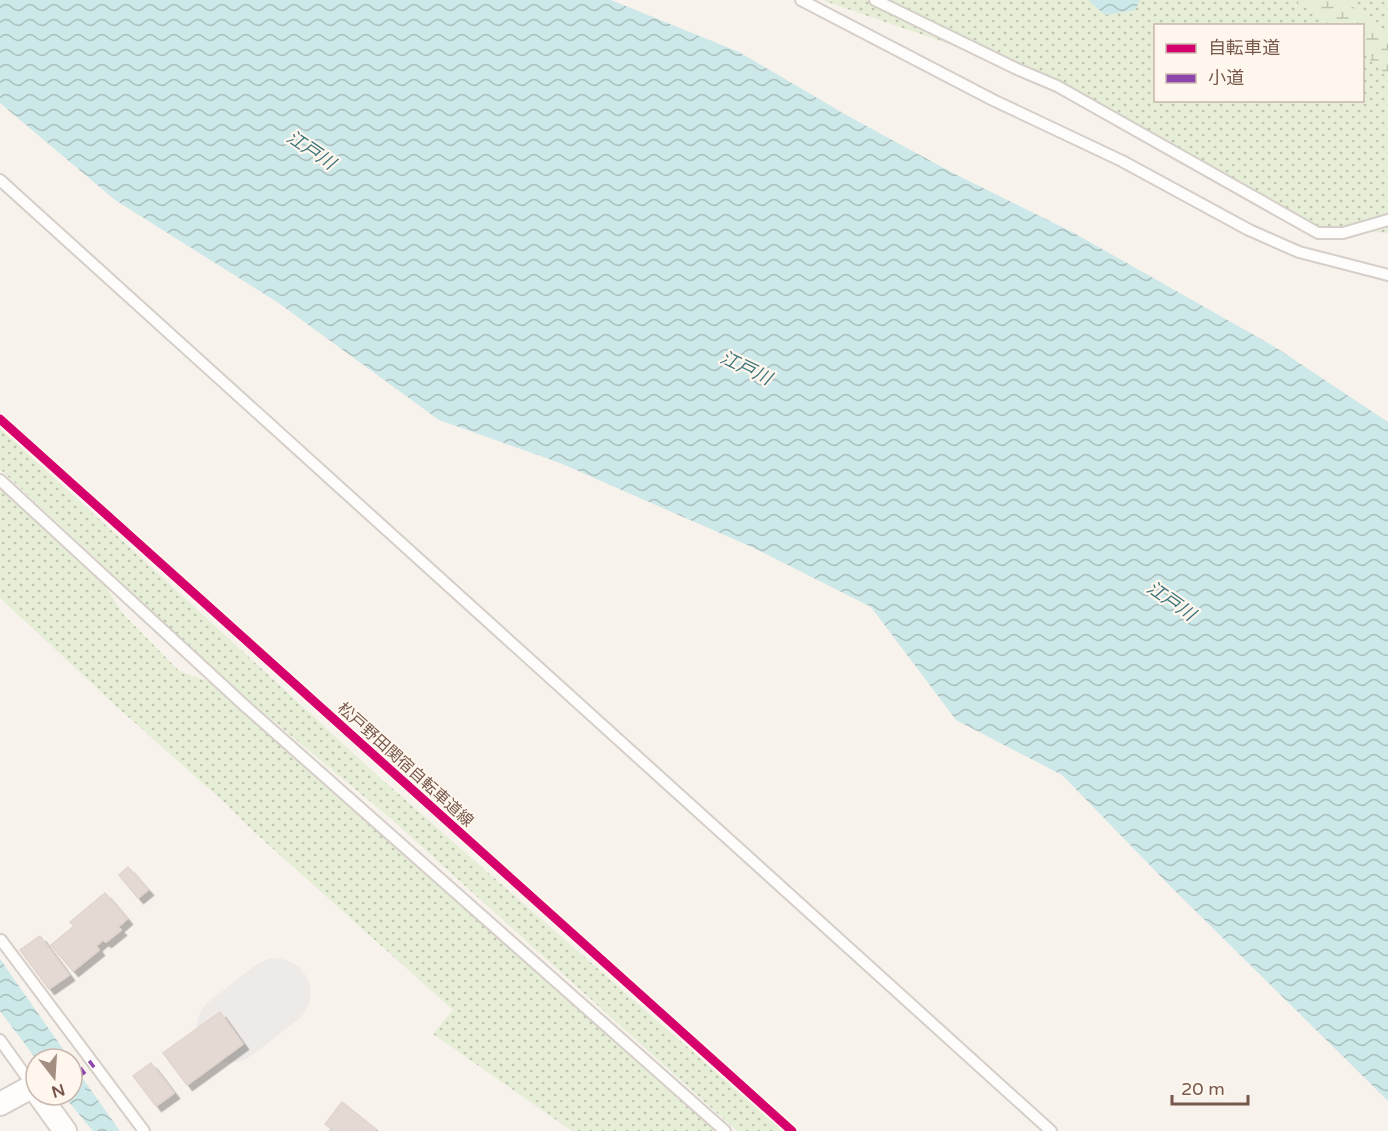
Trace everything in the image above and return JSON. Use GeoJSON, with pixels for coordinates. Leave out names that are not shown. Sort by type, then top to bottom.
{"type":"FeatureCollection","features":[{"type":"Feature","properties":{"kind":"street"},"geometry":{"type":"LineString","coordinates":[[0,1104],[24,1095]]}},
{"type":"Feature","properties":{"kind":"street"},"geometry":{"type":"LineString","coordinates":[[48,1107],[65,1131]]}},
{"type":"Feature","properties":{"kind":"lane"},"geometry":{"type":"LineString","coordinates":[[801,0],[983,94],[1122,161],[1250,230],[1299,252],[1388,275]]}},
{"type":"Feature","properties":{"kind":"lane"},"geometry":{"type":"LineString","coordinates":[[875,0],[1057,86],[1318,233],[1342,232],[1388,220]]}},
{"type":"Feature","properties":{"kind":"lane"},"geometry":{"type":"LineString","coordinates":[[0,180],[1051,1131]]}},
{"type":"Feature","properties":{"kind":"lane"},"geometry":{"type":"LineString","coordinates":[[0,480],[244,705],[725,1131]]}},
{"type":"Feature","properties":{"kind":"lane"},"geometry":{"type":"LineString","coordinates":[[0,941],[144,1131]]}},
{"type":"Feature","properties":{"kind":"lane"},"geometry":{"type":"LineString","coordinates":[[0,1040],[24,1073]]}},
{"type":"Feature","properties":{"kind":"green space"},"geometry":{"type":"Polygon","coordinates":[[[822,0],[1388,0],[1388,233],[1302,227],[1018,68],[822,0]]]}},
{"type":"Feature","properties":{"kind":"green space"},"geometry":{"type":"Polygon","coordinates":[[[1285,0],[1346,0],[1388,41],[1388,76],[1364,54],[1364,24],[1329,24],[1304,6],[1285,0]]]}},
{"type":"Feature","properties":{"kind":"green space"},"geometry":{"type":"Polygon","coordinates":[[[0,428],[378,776],[783,1131],[737,1131],[390,818],[235,689],[0,469],[0,428]]]}},
{"type":"Feature","properties":{"kind":"green space"},"geometry":{"type":"Polygon","coordinates":[[[0,487],[104,584],[123,614],[179,671],[210,682],[332,787],[716,1131],[572,1131],[433,1034],[453,1010],[252,830],[0,598],[0,487]]]}},
{"type":"Feature","properties":{"kind":"water","name":"江戸川"},"geometry":{"type":"Polygon","coordinates":[[[0,0],[611,0],[739,52],[848,116],[953,173],[1072,232],[1275,347],[1388,422],[1388,1101],[1169,885],[1062,775],[956,720],[871,607],[754,548],[560,463],[439,420],[277,302],[115,200],[0,103],[0,0]]]}},
{"type":"Feature","properties":{"kind":"water"},"geometry":{"type":"Polygon","coordinates":[[[1088,0],[1140,0],[1135,10],[1105,15],[1088,0]]]}},
{"type":"Feature","properties":{"kind":"water"},"geometry":{"type":"Polygon","coordinates":[[[0,959],[62,1047],[27,1047],[0,1011],[0,959]]]}},
{"type":"Feature","properties":{"kind":"water"},"geometry":{"type":"Polygon","coordinates":[[[84,1080],[120,1131],[93,1131],[73,1107],[84,1107],[84,1080]]]}},
{"type":"Feature","properties":{"kind":"building"},"geometry":{"type":"Polygon","coordinates":[[[128,867],[148,890],[138,898],[119,875],[128,867]]]}},
{"type":"Feature","properties":{"kind":"building"},"geometry":{"type":"Polygon","coordinates":[[[105,893],[127,919],[118,927],[121,930],[106,942],[103,940],[96,946],[99,950],[73,971],[51,945],[74,926],[70,922],[105,893]]]}},
{"type":"Feature","properties":{"kind":"building"},"geometry":{"type":"Polygon","coordinates":[[[40,936],[69,975],[49,989],[20,950],[40,936]]]}},
{"type":"Feature","properties":{"kind":"building"},"geometry":{"type":"Polygon","coordinates":[[[220,1012],[243,1044],[187,1085],[163,1053],[220,1012]]]}},
{"type":"Feature","properties":{"kind":"building"},"geometry":{"type":"Polygon","coordinates":[[[151,1063],[174,1093],[156,1106],[133,1076],[151,1063]]]}},
{"type":"Feature","properties":{"kind":"building"},"geometry":{"type":"Polygon","coordinates":[[[342,1102],[376,1129],[374,1131],[334,1131],[325,1124],[342,1102]]]}},
{"type":"Feature","properties":{"kind":"taxiway"},"geometry":{"type":"LineString","coordinates":[[231,1028],[276,993]]}},
{"type":"Feature","properties":{"kind":"marked path"},"geometry":{"type":"LineString","coordinates":[[84,1070],[93,1063]]}},
{"type":"Feature","properties":{"kind":"cycle path","name":"松戸野田関宿自転車道線"},"geometry":{"type":"LineString","coordinates":[[0,419],[792,1131]]}}]}
